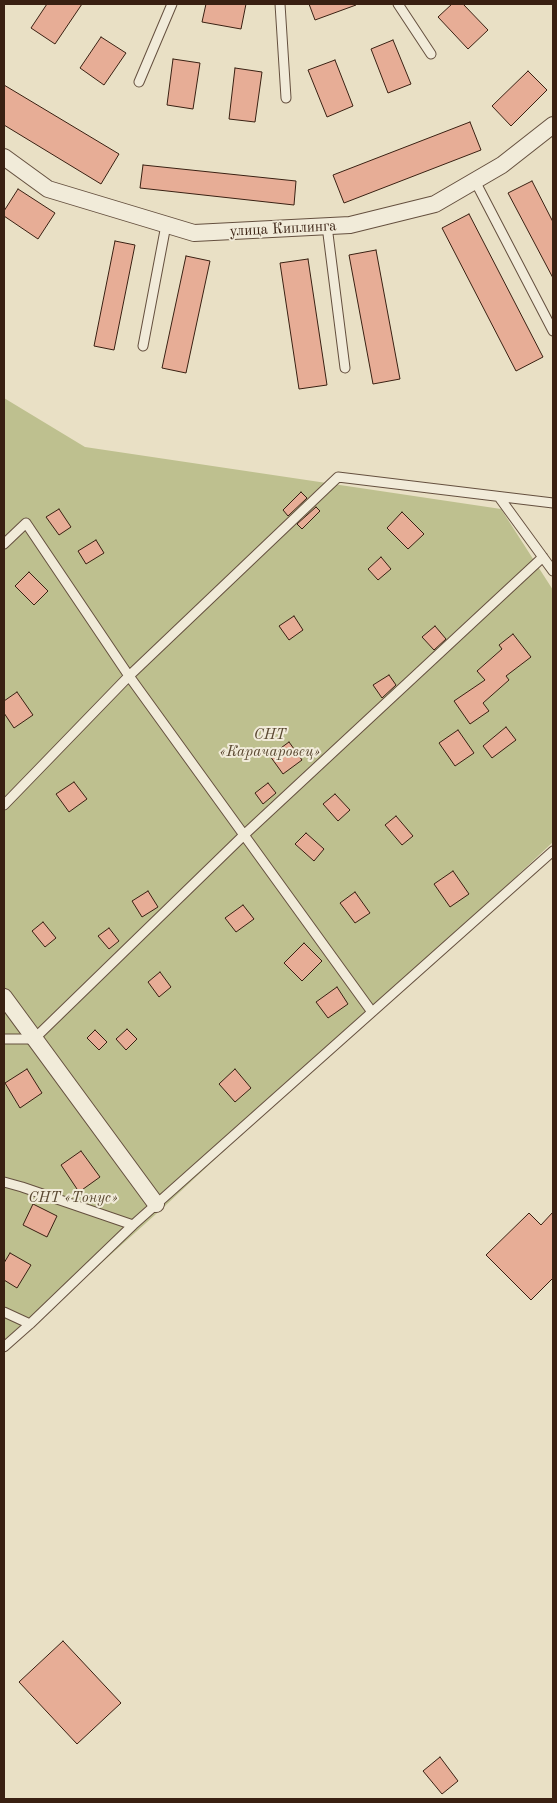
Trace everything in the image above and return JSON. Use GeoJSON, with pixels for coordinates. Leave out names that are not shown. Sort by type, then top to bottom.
{"type":"FeatureCollection","features":[{"type":"Feature","properties":{"kind":"street","name":"улица Киплинга"},"geometry":{"type":"LineString","coordinates":[[4,157],[48,189],[194,233],[350,225],[435,204],[502,165],[553,125]]}},
{"type":"Feature","properties":{"kind":"street"},"geometry":{"type":"LineString","coordinates":[[4,997],[156,1204]]}},
{"type":"Feature","properties":{"kind":"lane"},"geometry":{"type":"LineString","coordinates":[[139,82],[172,4]]}},
{"type":"Feature","properties":{"kind":"lane"},"geometry":{"type":"LineString","coordinates":[[280,4],[286,98]]}},
{"type":"Feature","properties":{"kind":"lane"},"geometry":{"type":"LineString","coordinates":[[398,4],[431,54]]}},
{"type":"Feature","properties":{"kind":"lane"},"geometry":{"type":"LineString","coordinates":[[474,181],[553,331]]}},
{"type":"Feature","properties":{"kind":"lane"},"geometry":{"type":"LineString","coordinates":[[143,346],[166,225]]}},
{"type":"Feature","properties":{"kind":"lane"},"geometry":{"type":"LineString","coordinates":[[327,226],[345,368]]}},
{"type":"Feature","properties":{"kind":"lane"},"geometry":{"type":"LineString","coordinates":[[4,804],[128,676],[338,477],[553,503]]}},
{"type":"Feature","properties":{"kind":"lane"},"geometry":{"type":"LineString","coordinates":[[499,497],[553,572]]}},
{"type":"Feature","properties":{"kind":"lane"},"geometry":{"type":"LineString","coordinates":[[4,544],[26,523],[128,676],[245,834],[372,1012]]}},
{"type":"Feature","properties":{"kind":"lane"},"geometry":{"type":"LineString","coordinates":[[4,1039],[34,1040],[245,834],[543,557]]}},
{"type":"Feature","properties":{"kind":"lane"},"geometry":{"type":"LineString","coordinates":[[4,1346],[30,1324],[156,1204],[553,851]]}},
{"type":"Feature","properties":{"kind":"lane"},"geometry":{"type":"LineString","coordinates":[[4,1182],[133,1225]]}},
{"type":"Feature","properties":{"kind":"lane"},"geometry":{"type":"LineString","coordinates":[[4,1312],[30,1324]]}},
{"type":"Feature","properties":{"kind":"green space","name":"СНТ «Карачаровец»"},"geometry":{"type":"Polygon","coordinates":[[[4,398],[85,447],[501,509],[553,590],[553,842],[165,1206],[4,1350],[4,398]]]}},
{"type":"Feature","properties":{"kind":"building"},"geometry":{"type":"Polygon","coordinates":[[[47,4],[82,4],[55,44],[31,28],[47,4]]]}},
{"type":"Feature","properties":{"kind":"building"},"geometry":{"type":"Polygon","coordinates":[[[206,4],[246,4],[241,29],[202,22],[206,4]]]}},
{"type":"Feature","properties":{"kind":"building"},"geometry":{"type":"Polygon","coordinates":[[[309,4],[356,4],[356,5],[315,20],[309,4]]]}},
{"type":"Feature","properties":{"kind":"building"},"geometry":{"type":"Polygon","coordinates":[[[452,4],[463,4],[488,30],[468,49],[438,17],[452,4]]]}},
{"type":"Feature","properties":{"kind":"building"},"geometry":{"type":"Polygon","coordinates":[[[101,37],[126,53],[104,85],[80,68],[101,37]]]}},
{"type":"Feature","properties":{"kind":"building"},"geometry":{"type":"Polygon","coordinates":[[[393,40],[411,84],[388,93],[371,49],[393,40]]]}},
{"type":"Feature","properties":{"kind":"building"},"geometry":{"type":"Polygon","coordinates":[[[173,59],[200,63],[193,109],[167,105],[173,59]]]}},
{"type":"Feature","properties":{"kind":"building"},"geometry":{"type":"Polygon","coordinates":[[[335,60],[353,106],[327,117],[308,70],[335,60]]]}},
{"type":"Feature","properties":{"kind":"building"},"geometry":{"type":"Polygon","coordinates":[[[235,68],[262,72],[255,122],[229,119],[235,68]]]}},
{"type":"Feature","properties":{"kind":"building"},"geometry":{"type":"Polygon","coordinates":[[[528,71],[547,90],[511,126],[492,106],[528,71]]]}},
{"type":"Feature","properties":{"kind":"building"},"geometry":{"type":"Polygon","coordinates":[[[4,85],[119,154],[101,184],[4,125],[4,85]]]}},
{"type":"Feature","properties":{"kind":"building"},"geometry":{"type":"Polygon","coordinates":[[[470,122],[481,150],[344,203],[333,175],[470,122]]]}},
{"type":"Feature","properties":{"kind":"building"},"geometry":{"type":"Polygon","coordinates":[[[143,165],[296,181],[294,205],[140,188],[143,165]]]}},
{"type":"Feature","properties":{"kind":"building"},"geometry":{"type":"Polygon","coordinates":[[[532,181],[553,222],[553,278],[508,193],[532,181]]]}},
{"type":"Feature","properties":{"kind":"building"},"geometry":{"type":"Polygon","coordinates":[[[18,189],[55,213],[38,239],[4,216],[4,211],[18,189]]]}},
{"type":"Feature","properties":{"kind":"building"},"geometry":{"type":"Polygon","coordinates":[[[469,214],[543,357],[516,371],[442,228],[469,214]]]}},
{"type":"Feature","properties":{"kind":"building"},"geometry":{"type":"Polygon","coordinates":[[[115,241],[135,245],[114,350],[94,346],[115,241]]]}},
{"type":"Feature","properties":{"kind":"building"},"geometry":{"type":"Polygon","coordinates":[[[376,250],[400,379],[373,384],[349,255],[376,250]]]}},
{"type":"Feature","properties":{"kind":"building"},"geometry":{"type":"Polygon","coordinates":[[[186,256],[210,261],[186,373],[162,368],[186,256]]]}},
{"type":"Feature","properties":{"kind":"building"},"geometry":{"type":"Polygon","coordinates":[[[308,259],[327,385],[299,389],[280,263],[308,259]]]}},
{"type":"Feature","properties":{"kind":"building"},"geometry":{"type":"Polygon","coordinates":[[[301,492],[307,498],[288,516],[283,510],[301,492]]]}},
{"type":"Feature","properties":{"kind":"building"},"geometry":{"type":"Polygon","coordinates":[[[316,507],[320,511],[302,529],[297,524],[316,507]]]}},
{"type":"Feature","properties":{"kind":"building"},"geometry":{"type":"Polygon","coordinates":[[[59,509],[71,527],[59,535],[46,517],[59,509]]]}},
{"type":"Feature","properties":{"kind":"building"},"geometry":{"type":"Polygon","coordinates":[[[402,512],[424,534],[408,549],[387,528],[402,512]]]}},
{"type":"Feature","properties":{"kind":"building"},"geometry":{"type":"Polygon","coordinates":[[[96,540],[104,553],[86,564],[78,551],[96,540]]]}},
{"type":"Feature","properties":{"kind":"building"},"geometry":{"type":"Polygon","coordinates":[[[381,557],[391,569],[378,580],[368,569],[381,557]]]}},
{"type":"Feature","properties":{"kind":"building"},"geometry":{"type":"Polygon","coordinates":[[[29,572],[48,591],[34,605],[15,586],[29,572]]]}},
{"type":"Feature","properties":{"kind":"building"},"geometry":{"type":"Polygon","coordinates":[[[294,616],[303,630],[289,640],[279,626],[294,616]]]}},
{"type":"Feature","properties":{"kind":"building"},"geometry":{"type":"Polygon","coordinates":[[[435,626],[446,639],[434,650],[422,637],[435,626]]]}},
{"type":"Feature","properties":{"kind":"building"},"geometry":{"type":"Polygon","coordinates":[[[513,634],[531,657],[506,676],[509,680],[483,703],[489,711],[470,724],[454,701],[485,680],[477,671],[502,649],[499,645],[513,634]]]}},
{"type":"Feature","properties":{"kind":"building"},"geometry":{"type":"Polygon","coordinates":[[[389,675],[396,685],[382,698],[373,685],[389,675]]]}},
{"type":"Feature","properties":{"kind":"building"},"geometry":{"type":"Polygon","coordinates":[[[17,692],[33,715],[14,728],[4,713],[4,701],[17,692]]]}},
{"type":"Feature","properties":{"kind":"building"},"geometry":{"type":"Polygon","coordinates":[[[506,727],[516,740],[492,758],[483,746],[506,727]]]}},
{"type":"Feature","properties":{"kind":"building"},"geometry":{"type":"Polygon","coordinates":[[[458,730],[474,753],[455,766],[439,743],[458,730]]]}},
{"type":"Feature","properties":{"kind":"building"},"geometry":{"type":"Polygon","coordinates":[[[289,742],[302,760],[283,774],[270,756],[289,742]]]}},
{"type":"Feature","properties":{"kind":"building"},"geometry":{"type":"Polygon","coordinates":[[[74,782],[87,799],[69,812],[56,794],[74,782]]]}},
{"type":"Feature","properties":{"kind":"building"},"geometry":{"type":"Polygon","coordinates":[[[268,783],[276,793],[263,804],[255,793],[268,783]]]}},
{"type":"Feature","properties":{"kind":"building"},"geometry":{"type":"Polygon","coordinates":[[[335,794],[350,810],[338,821],[323,804],[335,794]]]}},
{"type":"Feature","properties":{"kind":"building"},"geometry":{"type":"Polygon","coordinates":[[[396,816],[413,836],[402,845],[385,825],[396,816]]]}},
{"type":"Feature","properties":{"kind":"building"},"geometry":{"type":"Polygon","coordinates":[[[306,833],[324,849],[314,861],[295,844],[306,833]]]}},
{"type":"Feature","properties":{"kind":"building"},"geometry":{"type":"Polygon","coordinates":[[[453,871],[469,894],[450,907],[434,884],[453,871]]]}},
{"type":"Feature","properties":{"kind":"building"},"geometry":{"type":"Polygon","coordinates":[[[148,891],[158,907],[142,917],[132,901],[148,891]]]}},
{"type":"Feature","properties":{"kind":"building"},"geometry":{"type":"Polygon","coordinates":[[[355,892],[370,913],[355,923],[340,903],[355,892]]]}},
{"type":"Feature","properties":{"kind":"building"},"geometry":{"type":"Polygon","coordinates":[[[243,905],[254,919],[236,932],[225,918],[243,905]]]}},
{"type":"Feature","properties":{"kind":"building"},"geometry":{"type":"Polygon","coordinates":[[[43,922],[56,938],[45,947],[32,931],[43,922]]]}},
{"type":"Feature","properties":{"kind":"building"},"geometry":{"type":"Polygon","coordinates":[[[109,928],[119,941],[109,949],[98,936],[109,928]]]}},
{"type":"Feature","properties":{"kind":"building"},"geometry":{"type":"Polygon","coordinates":[[[304,943],[322,961],[302,981],[284,963],[304,943]]]}},
{"type":"Feature","properties":{"kind":"building"},"geometry":{"type":"Polygon","coordinates":[[[160,972],[171,987],[159,997],[148,982],[160,972]]]}},
{"type":"Feature","properties":{"kind":"building"},"geometry":{"type":"Polygon","coordinates":[[[337,987],[348,1004],[328,1018],[316,1002],[337,987]]]}},
{"type":"Feature","properties":{"kind":"building"},"geometry":{"type":"Polygon","coordinates":[[[127,1029],[137,1039],[126,1050],[116,1039],[127,1029]]]}},
{"type":"Feature","properties":{"kind":"building"},"geometry":{"type":"Polygon","coordinates":[[[95,1030],[107,1042],[99,1050],[87,1038],[95,1030]]]}},
{"type":"Feature","properties":{"kind":"building"},"geometry":{"type":"Polygon","coordinates":[[[27,1069],[42,1093],[20,1108],[5,1083],[27,1069]]]}},
{"type":"Feature","properties":{"kind":"building"},"geometry":{"type":"Polygon","coordinates":[[[235,1069],[251,1088],[235,1102],[219,1084],[235,1069]]]}},
{"type":"Feature","properties":{"kind":"building"},"geometry":{"type":"Polygon","coordinates":[[[81,1151],[100,1177],[79,1192],[61,1165],[81,1151]]]}},
{"type":"Feature","properties":{"kind":"building"},"geometry":{"type":"Polygon","coordinates":[[[33,1204],[57,1216],[47,1237],[23,1225],[33,1204]]]}},
{"type":"Feature","properties":{"kind":"building"},"geometry":{"type":"Polygon","coordinates":[[[553,1212],[553,1278],[531,1300],[486,1255],[529,1213],[541,1225],[553,1212]]]}},
{"type":"Feature","properties":{"kind":"building"},"geometry":{"type":"Polygon","coordinates":[[[10,1253],[31,1265],[17,1288],[4,1280],[4,1263],[10,1253]]]}},
{"type":"Feature","properties":{"kind":"building"},"geometry":{"type":"Polygon","coordinates":[[[63,1641],[121,1703],[77,1744],[19,1682],[63,1641]]]}},
{"type":"Feature","properties":{"kind":"building"},"geometry":{"type":"Polygon","coordinates":[[[440,1757],[458,1781],[442,1794],[423,1771],[440,1757]]]}},
{"type":"Feature","properties":{"kind":"park label","name":"СНТ «Тонус»"},"geometry":{"type":"Point","coordinates":[73,1198]}}]}
